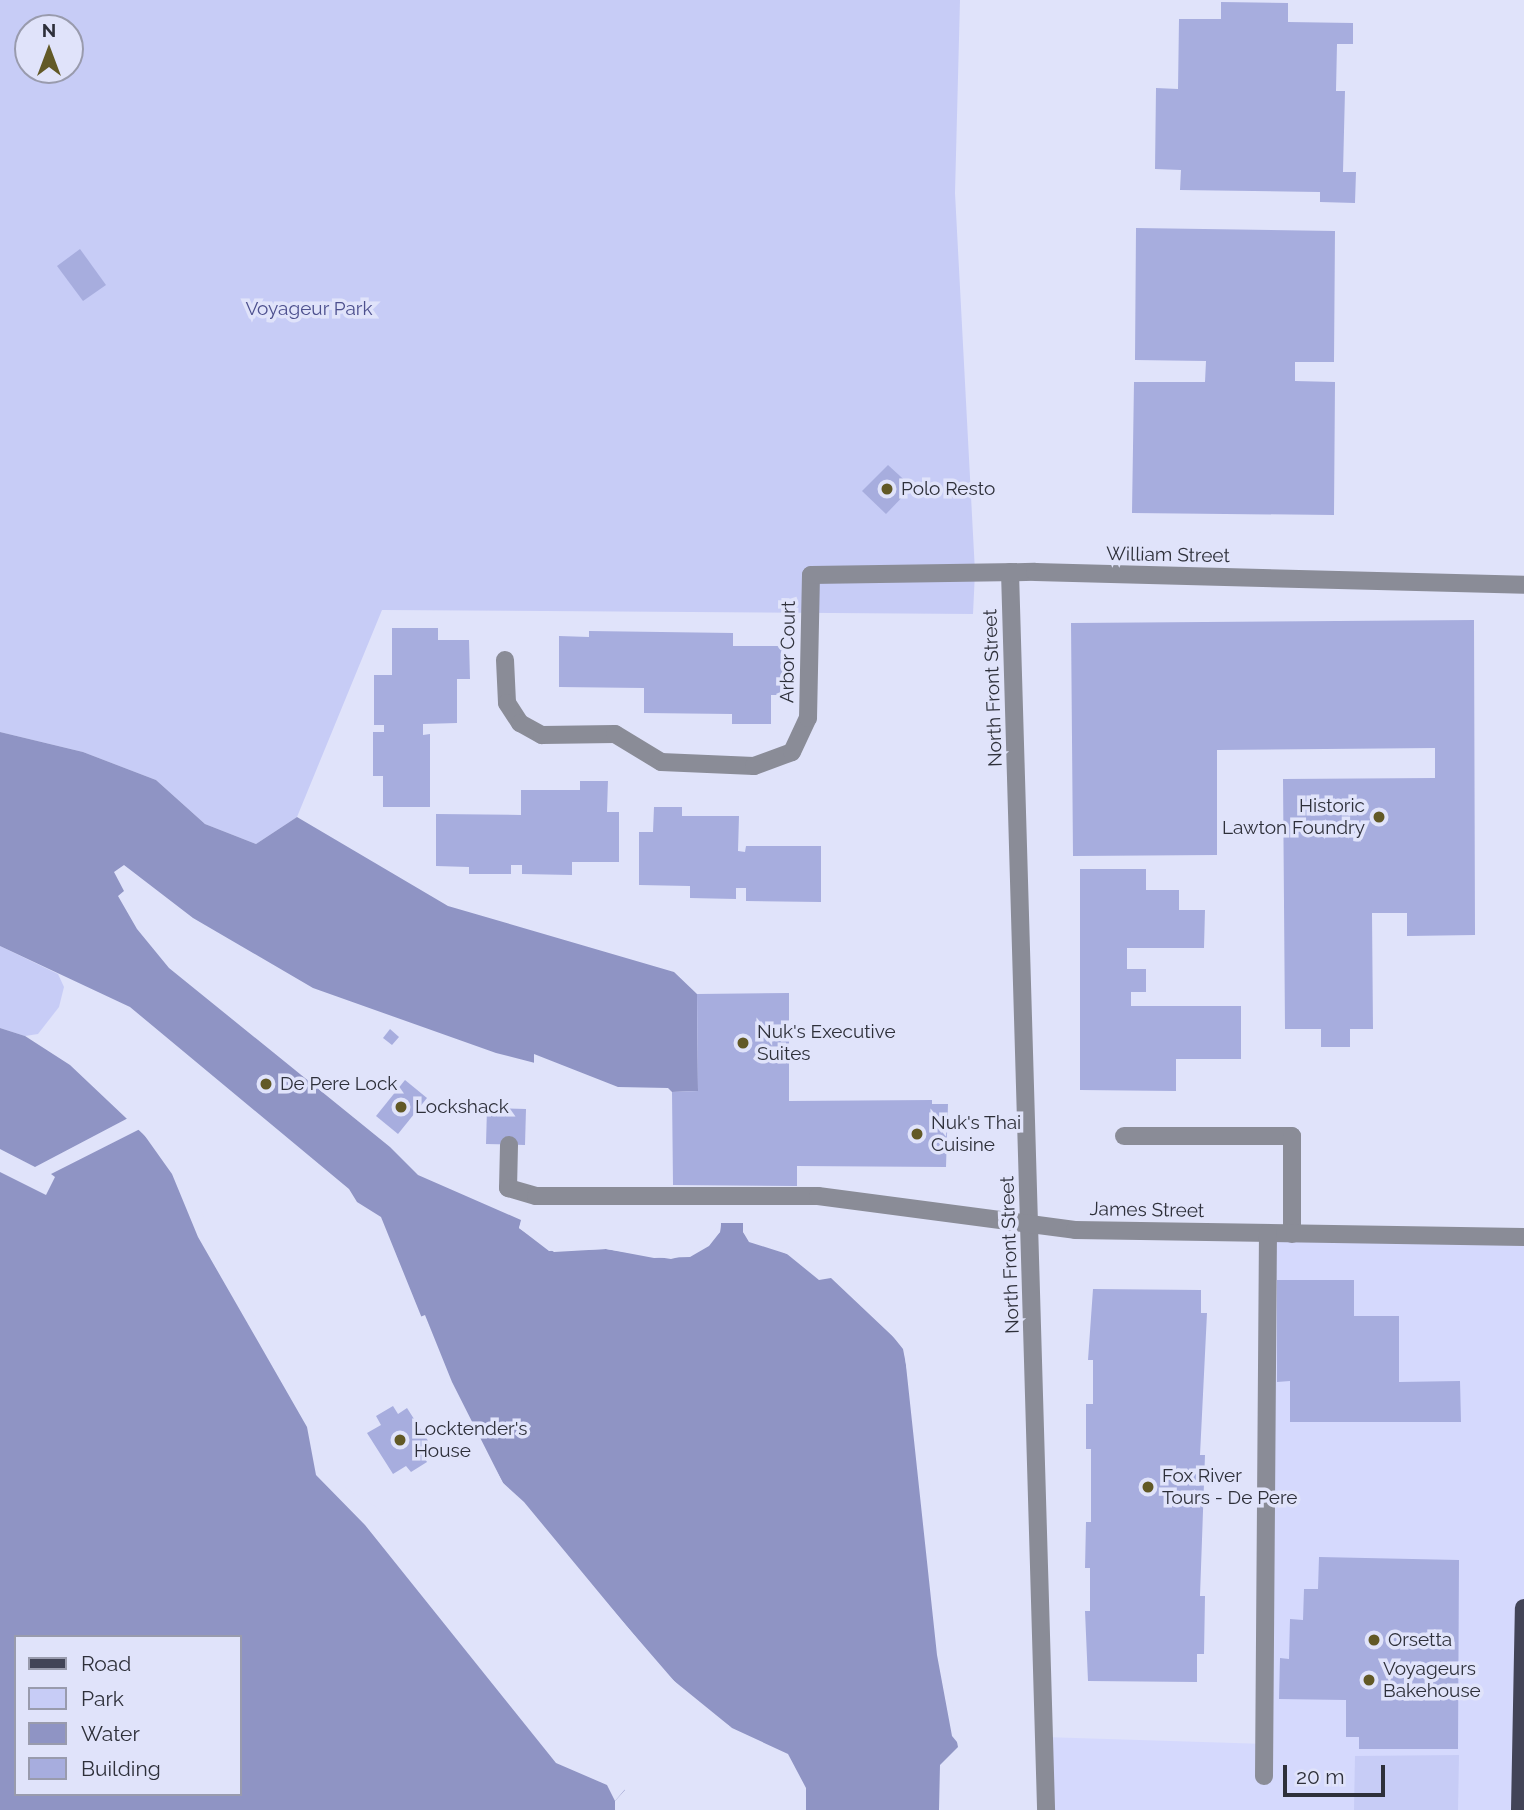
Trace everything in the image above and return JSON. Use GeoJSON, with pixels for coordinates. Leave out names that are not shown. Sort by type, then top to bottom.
{"type":"FeatureCollection","features":[{"type":"Feature","properties":{"kind":"main road"},"geometry":{"type":"LineString","coordinates":[[1520,1810],[1524,1608]]}},
{"type":"Feature","properties":{"kind":"street","name":"William Street"},"geometry":{"type":"LineString","coordinates":[[811,575],[1010,572],[1524,584]]}},
{"type":"Feature","properties":{"kind":"street","name":"North Front Street"},"geometry":{"type":"LineString","coordinates":[[1010,572],[1046,1810]]}},
{"type":"Feature","properties":{"kind":"street","name":"Arbor Court"},"geometry":{"type":"LineString","coordinates":[[505,660],[507,703],[520,723],[542,735],[615,734],[662,762],[754,766],[792,752],[808,718],[811,575]]}},
{"type":"Feature","properties":{"kind":"street"},"geometry":{"type":"LineString","coordinates":[[1124,1136],[1292,1136],[1292,1234]]}},
{"type":"Feature","properties":{"kind":"street","name":"James Street"},"geometry":{"type":"LineString","coordinates":[[509,1145],[508,1188],[536,1196],[764,1196],[875,1202],[1030,1226],[1292,1234],[1524,1237]]}},
{"type":"Feature","properties":{"kind":"street"},"geometry":{"type":"LineString","coordinates":[[1264,1776],[1268,1233]]}},
{"type":"Feature","properties":{"kind":"shaded area"},"geometry":{"type":"Polygon","coordinates":[[[1268,1233],[1524,1237],[1524,1810],[1046,1810],[1044,1737],[1266,1744],[1268,1233]]]}},
{"type":"Feature","properties":{"kind":"green space","name":"Voyageur Park"},"geometry":{"type":"Polygon","coordinates":[[[0,0],[960,0],[955,193],[975,572],[973,614],[382,610],[297,817],[256,844],[205,824],[156,780],[83,752],[0,732],[0,0]]]}},
{"type":"Feature","properties":{"kind":"green space"},"geometry":{"type":"Polygon","coordinates":[[[0,946],[58,974],[64,987],[59,1007],[38,1034],[25,1036],[0,1028],[0,946]]]}},
{"type":"Feature","properties":{"kind":"green space"},"geometry":{"type":"Polygon","coordinates":[[[1459,1755],[1458,1810],[1354,1810],[1355,1756],[1459,1755]]]}},
{"type":"Feature","properties":{"kind":"water"},"geometry":{"type":"Polygon","coordinates":[[[0,732],[83,752],[156,780],[205,824],[256,844],[297,817],[448,906],[674,972],[697,994],[698,1091],[672,1092],[672,1109],[655,1101],[604,1093],[553,1062],[535,1063],[496,1053],[313,988],[193,918],[124,865],[114,872],[124,891],[118,896],[137,929],[169,968],[390,1147],[418,1175],[521,1220],[519,1228],[554,1252],[606,1249],[671,1259],[695,1253],[720,1232],[721,1223],[743,1223],[743,1232],[751,1237],[828,1273],[891,1334],[903,1349],[918,1425],[940,1654],[958,1747],[940,1765],[939,1810],[806,1810],[806,1788],[788,1754],[732,1728],[688,1697],[503,1483],[449,1385],[381,1217],[357,1202],[349,1189],[130,1007],[0,946],[0,732]]]}},
{"type":"Feature","properties":{"kind":"water"},"geometry":{"type":"Polygon","coordinates":[[[0,1028],[25,1036],[70,1065],[181,1170],[206,1233],[287,1378],[328,1474],[533,1699],[625,1790],[615,1801],[615,1810],[0,1810],[0,1028]]]}},
{"type":"Feature","properties":{"kind":"pier"},"geometry":{"type":"Polygon","coordinates":[[[534,1054],[618,1087],[668,1088],[672,1092],[672,1113],[653,1104],[603,1097],[552,1066],[534,1066],[534,1054]]]}},
{"type":"Feature","properties":{"kind":"pier"},"geometry":{"type":"Polygon","coordinates":[[[132,1116],[184,1168],[209,1231],[274,1352],[321,1426],[331,1472],[344,1487],[402,1523],[418,1541],[463,1594],[536,1696],[581,1737],[627,1787],[615,1801],[607,1785],[556,1763],[365,1525],[316,1475],[307,1427],[198,1237],[172,1174],[140,1129],[51,1174],[55,1177],[46,1195],[0,1172],[0,1149],[35,1167],[132,1116]]]}},
{"type":"Feature","properties":{"kind":"pier"},"geometry":{"type":"Polygon","coordinates":[[[521,1222],[554,1249],[606,1245],[671,1256],[693,1250],[721,1223],[720,1232],[709,1246],[690,1257],[654,1258],[606,1249],[549,1251],[519,1228],[521,1222]]]}},
{"type":"Feature","properties":{"kind":"pier"},"geometry":{"type":"Polygon","coordinates":[[[746,1222],[747,1228],[765,1242],[810,1255],[831,1270],[906,1348],[929,1468],[943,1653],[962,1748],[952,1736],[937,1655],[904,1347],[831,1278],[819,1280],[787,1254],[749,1242],[743,1232],[746,1222]]]}},
{"type":"Feature","properties":{"kind":"pier"},"geometry":{"type":"Polygon","coordinates":[[[425,1315],[452,1382],[503,1483],[524,1502],[668,1676],[732,1728],[700,1712],[657,1670],[502,1488],[446,1387],[420,1317],[425,1315]]]}},
{"type":"Feature","properties":{"kind":"building"},"geometry":{"type":"Polygon","coordinates":[[[1221,2],[1288,3],[1288,22],[1353,23],[1353,44],[1337,44],[1336,91],[1345,91],[1343,172],[1356,172],[1355,203],[1320,202],[1320,192],[1180,190],[1181,170],[1155,169],[1156,88],[1178,89],[1179,19],[1221,19],[1221,2]]]}},
{"type":"Feature","properties":{"kind":"building"},"geometry":{"type":"Polygon","coordinates":[[[1136,228],[1335,231],[1334,362],[1295,362],[1295,381],[1335,382],[1334,515],[1132,513],[1134,382],[1205,382],[1206,361],[1135,360],[1136,228]]]}},
{"type":"Feature","properties":{"kind":"building"},"geometry":{"type":"Polygon","coordinates":[[[80,249],[106,285],[83,301],[57,266],[80,249]]]}},
{"type":"Feature","properties":{"kind":"building","name":"Polo Resto"},"geometry":{"type":"Polygon","coordinates":[[[888,465],[912,487],[886,514],[862,491],[888,465]]]}},
{"type":"Feature","properties":{"kind":"building","name":"Historic Lawton Foundry"},"geometry":{"type":"Polygon","coordinates":[[[1474,620],[1475,935],[1407,936],[1407,913],[1372,913],[1373,1029],[1350,1029],[1350,1047],[1321,1047],[1321,1029],[1285,1029],[1283,779],[1435,778],[1435,748],[1217,750],[1217,855],[1073,856],[1071,623],[1474,620]]]}},
{"type":"Feature","properties":{"kind":"building"},"geometry":{"type":"Polygon","coordinates":[[[392,628],[438,628],[438,640],[469,640],[470,679],[457,679],[457,723],[423,724],[423,735],[430,734],[430,807],[383,807],[383,776],[373,776],[373,732],[384,732],[384,725],[374,725],[374,675],[392,675],[392,628]]]}},
{"type":"Feature","properties":{"kind":"building"},"geometry":{"type":"Polygon","coordinates":[[[589,631],[733,633],[733,646],[784,646],[784,695],[771,695],[771,724],[732,724],[732,714],[644,713],[644,688],[559,687],[559,636],[589,637],[589,631]]]}},
{"type":"Feature","properties":{"kind":"building"},"geometry":{"type":"Polygon","coordinates":[[[580,781],[608,781],[607,812],[619,812],[619,862],[572,862],[572,875],[522,874],[522,865],[511,865],[511,874],[469,874],[469,867],[436,866],[436,814],[521,815],[521,790],[580,790],[580,781]]]}},
{"type":"Feature","properties":{"kind":"building"},"geometry":{"type":"Polygon","coordinates":[[[654,807],[682,807],[682,816],[739,816],[738,851],[745,852],[746,846],[821,846],[821,902],[746,901],[746,888],[736,888],[736,899],[690,898],[690,886],[639,885],[639,832],[653,832],[654,807]]]}},
{"type":"Feature","properties":{"kind":"building"},"geometry":{"type":"Polygon","coordinates":[[[1080,869],[1146,869],[1146,890],[1179,890],[1179,910],[1205,910],[1204,948],[1127,948],[1127,969],[1146,969],[1146,992],[1131,992],[1131,1006],[1241,1006],[1241,1059],[1176,1059],[1176,1091],[1080,1090],[1080,869]]]}},
{"type":"Feature","properties":{"kind":"building","name":"Nuk's Executive Suites"},"geometry":{"type":"Polygon","coordinates":[[[789,993],[789,1101],[932,1100],[932,1104],[948,1104],[946,1167],[797,1166],[797,1186],[673,1185],[672,1092],[698,1091],[697,994],[789,993]]]}},
{"type":"Feature","properties":{"kind":"building"},"geometry":{"type":"Polygon","coordinates":[[[390,1029],[399,1037],[392,1045],[383,1038],[390,1029]]]}},
{"type":"Feature","properties":{"kind":"building","name":"Lockshack"},"geometry":{"type":"Polygon","coordinates":[[[405,1080],[427,1098],[398,1134],[376,1116],[405,1080]]]}},
{"type":"Feature","properties":{"kind":"building"},"geometry":{"type":"Polygon","coordinates":[[[487,1108],[526,1109],[525,1145],[486,1144],[487,1108]]]}},
{"type":"Feature","properties":{"kind":"building"},"geometry":{"type":"Polygon","coordinates":[[[1277,1280],[1354,1280],[1354,1316],[1399,1316],[1399,1382],[1460,1381],[1461,1422],[1290,1422],[1290,1381],[1277,1382],[1277,1280]]]}},
{"type":"Feature","properties":{"kind":"building","name":"Fox River Tours - De Pere"},"geometry":{"type":"Polygon","coordinates":[[[1093,1289],[1201,1290],[1201,1313],[1207,1313],[1200,1455],[1205,1455],[1200,1596],[1205,1596],[1204,1654],[1197,1654],[1197,1682],[1088,1681],[1085,1611],[1090,1611],[1090,1568],[1085,1568],[1086,1522],[1091,1522],[1091,1449],[1086,1449],[1086,1404],[1093,1404],[1093,1360],[1088,1360],[1093,1289]]]}},
{"type":"Feature","properties":{"kind":"building","name":"Locktender's House"},"geometry":{"type":"Polygon","coordinates":[[[393,1406],[398,1414],[407,1408],[432,1447],[422,1454],[427,1462],[411,1472],[406,1466],[393,1474],[367,1433],[381,1425],[376,1416],[393,1406]]]}},
{"type":"Feature","properties":{"kind":"building"},"geometry":{"type":"Polygon","coordinates":[[[1319,1557],[1459,1560],[1458,1749],[1359,1749],[1359,1737],[1346,1737],[1346,1700],[1279,1699],[1280,1658],[1289,1659],[1290,1619],[1303,1620],[1304,1589],[1318,1589],[1319,1557]]]}},
{"type":"Feature","properties":{"kind":"place","name":"Polo Resto"},"geometry":{"type":"Point","coordinates":[887,489]}},
{"type":"Feature","properties":{"kind":"place","name":"Historic Lawton Foundry"},"geometry":{"type":"Point","coordinates":[1379,817]}},
{"type":"Feature","properties":{"kind":"place","name":"Nuk's Executive Suites"},"geometry":{"type":"Point","coordinates":[743,1043]}},
{"type":"Feature","properties":{"kind":"place","name":"De Pere Lock"},"geometry":{"type":"Point","coordinates":[266,1084]}},
{"type":"Feature","properties":{"kind":"place","name":"Lockshack"},"geometry":{"type":"Point","coordinates":[401,1107]}},
{"type":"Feature","properties":{"kind":"place","name":"Nuk's Thai Cuisine"},"geometry":{"type":"Point","coordinates":[917,1134]}},
{"type":"Feature","properties":{"kind":"place","name":"Locktender's House"},"geometry":{"type":"Point","coordinates":[400,1440]}},
{"type":"Feature","properties":{"kind":"place","name":"Fox River Tours - De Pere"},"geometry":{"type":"Point","coordinates":[1148,1487]}},
{"type":"Feature","properties":{"kind":"place","name":"Orsetta"},"geometry":{"type":"Point","coordinates":[1374,1640]}},
{"type":"Feature","properties":{"kind":"place","name":"Voyageurs Bakehouse"},"geometry":{"type":"Point","coordinates":[1369,1680]}}]}
